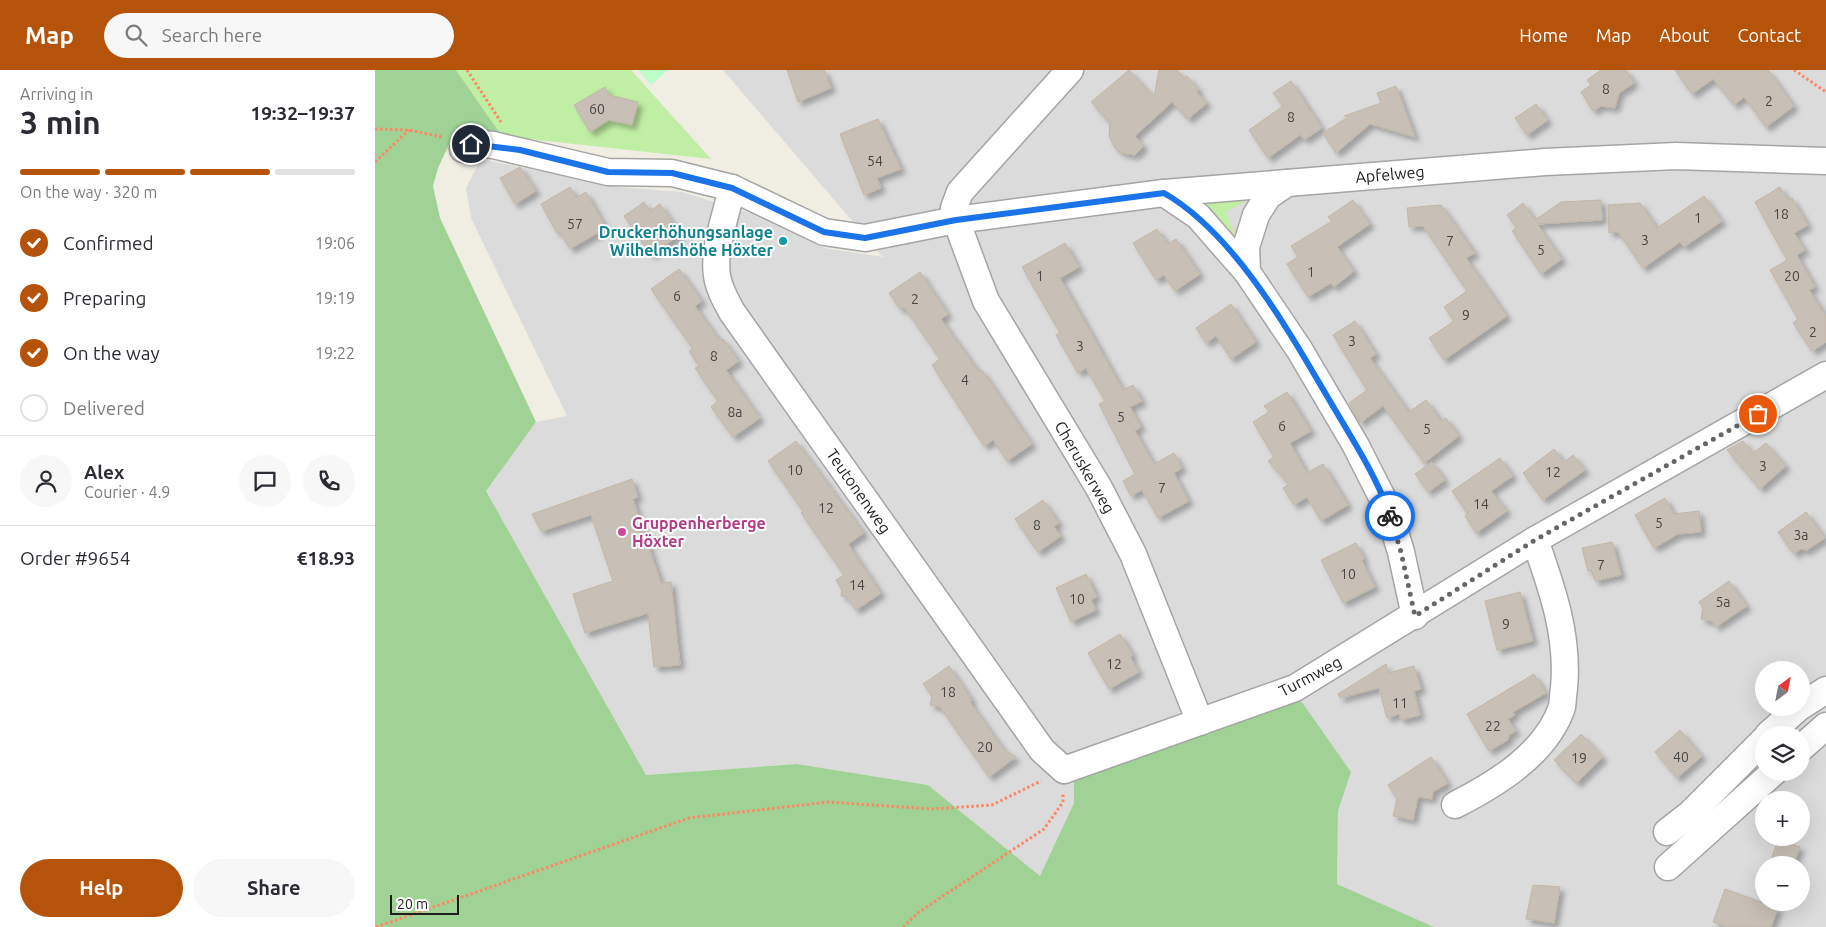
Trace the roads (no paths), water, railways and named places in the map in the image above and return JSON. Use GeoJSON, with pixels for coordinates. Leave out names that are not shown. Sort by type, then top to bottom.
{"type":"FeatureCollection","features":[{"type":"Feature","properties":{"kind":"street"},"geometry":{"type":"LineString","coordinates":[[956,220],[954,208],[960,192],[1070,70]]}},
{"type":"Feature","properties":{"kind":"street","name":"Apfelweg"},"geometry":{"type":"LineString","coordinates":[[467,146],[520,150],[608,172],[672,173],[732,188],[824,232],[865,238],[956,220],[1164,193],[1287,182],[1545,162],[1676,156],[1826,161]]}},
{"type":"Feature","properties":{"kind":"street"},"geometry":{"type":"LineString","coordinates":[[1247,272],[1245,247],[1255,214],[1268,196],[1287,182]]}},
{"type":"Feature","properties":{"kind":"street","name":"Teutonenweg"},"geometry":{"type":"LineString","coordinates":[[732,188],[720,233],[717,275],[722,292],[732,312],[1042,750],[1064,770]]}},
{"type":"Feature","properties":{"kind":"street"},"geometry":{"type":"LineString","coordinates":[[1164,193],[1198,216],[1247,272],[1299,349],[1355,444],[1388,509],[1401,552],[1415,616]]}},
{"type":"Feature","properties":{"kind":"street","name":"Cheruskerweg"},"geometry":{"type":"LineString","coordinates":[[956,220],[986,301],[1099,488],[1133,554],[1200,722]]}},
{"type":"Feature","properties":{"kind":"street","name":"Turmweg"},"geometry":{"type":"LineString","coordinates":[[1064,770],[1295,688],[1415,616],[1535,540],[1826,375]]}},
{"type":"Feature","properties":{"kind":"street"},"geometry":{"type":"LineString","coordinates":[[1455,805],[1497,782],[1527,757],[1547,734],[1562,706],[1566,663],[1559,613],[1535,540]]}},
{"type":"Feature","properties":{"kind":"street"},"geometry":{"type":"LineString","coordinates":[[1810,700],[1826,690]]}},
{"type":"Feature","properties":{"kind":"street"},"geometry":{"type":"LineString","coordinates":[[1779,726],[1789,716]]}},
{"type":"Feature","properties":{"kind":"street"},"geometry":{"type":"LineString","coordinates":[[1810,740],[1826,726]]}},
{"type":"Feature","properties":{"kind":"street"},"geometry":{"type":"LineString","coordinates":[[1667,832],[1690,814],[1755,749]]}},
{"type":"Feature","properties":{"kind":"street"},"geometry":{"type":"LineString","coordinates":[[1668,867],[1764,781]]}},
{"type":"Feature","properties":{"kind":"place","name":"Druckerhöhungsanlage Wilhelmshöhe Höxter"},"geometry":{"type":"Point","coordinates":[783,241]}},
{"type":"Feature","properties":{"kind":"place","name":"Gruppenherberge Höxter"},"geometry":{"type":"Point","coordinates":[622,532]}}]}
